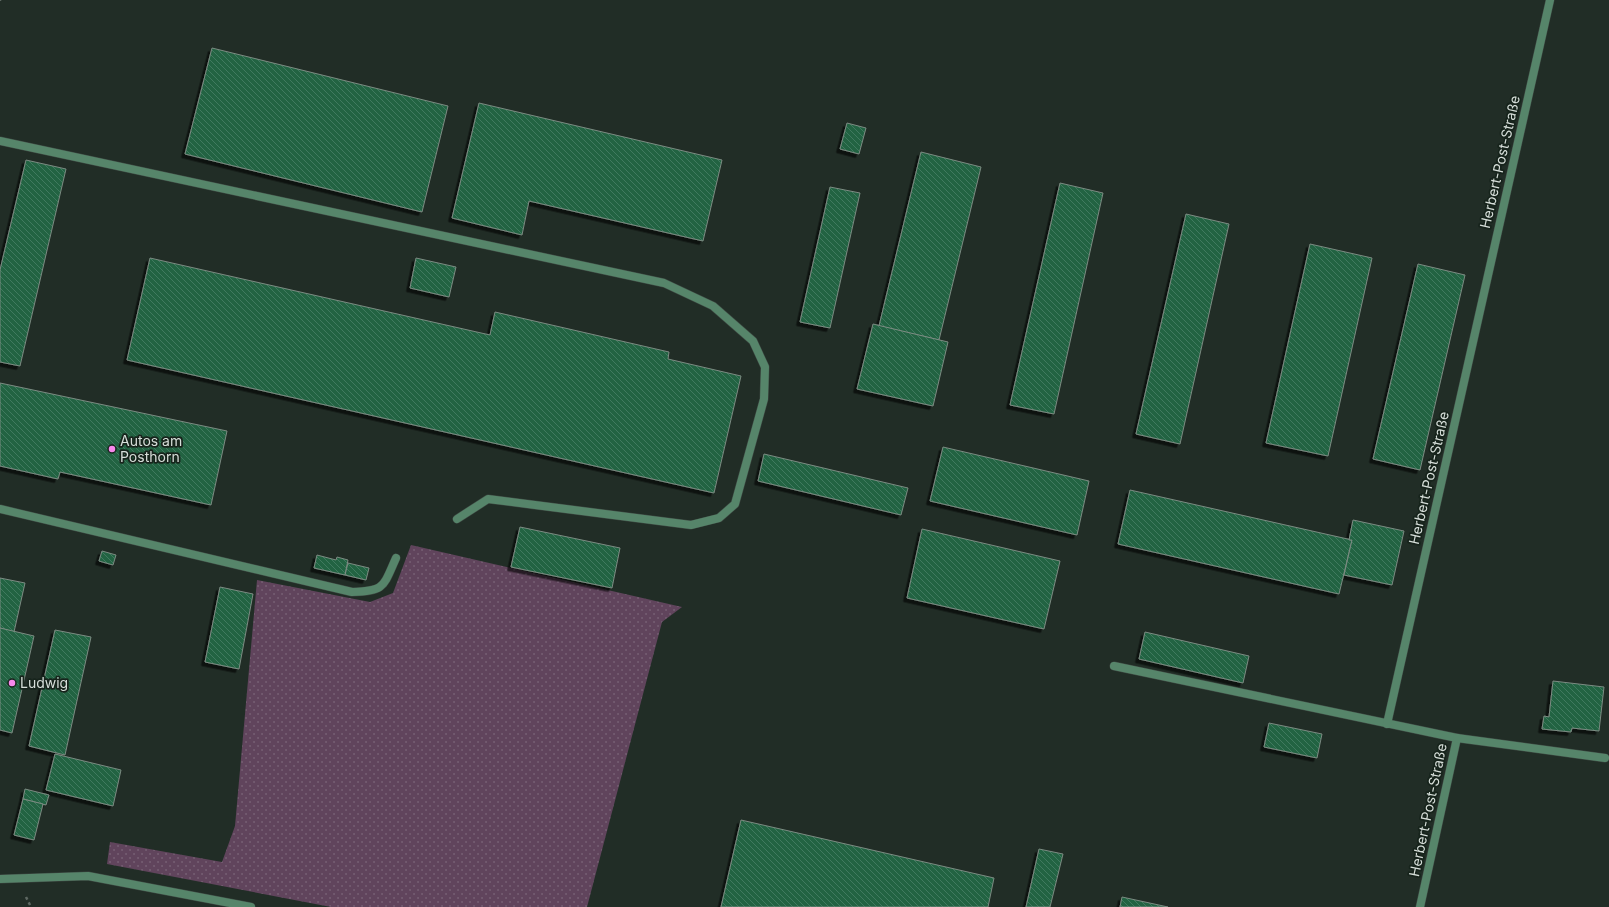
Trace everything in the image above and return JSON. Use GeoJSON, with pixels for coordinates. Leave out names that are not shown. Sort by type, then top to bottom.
{"type":"FeatureCollection","features":[{"type":"Feature","properties":{"kind":"street","name":"Herbert-Post-Straße"},"geometry":{"type":"LineString","coordinates":[[1420,907],[1457,738],[1387,724],[1550,0]]}},
{"type":"Feature","properties":{"kind":"street"},"geometry":{"type":"LineString","coordinates":[[0,141],[664,283],[713,306],[753,341],[765,367],[764,399],[735,504],[719,518],[691,525],[488,499],[457,519]]}},
{"type":"Feature","properties":{"kind":"street"},"geometry":{"type":"LineString","coordinates":[[0,509],[352,592],[372,591],[383,585],[396,558]]}},
{"type":"Feature","properties":{"kind":"street"},"geometry":{"type":"LineString","coordinates":[[1114,666],[1387,724]]}},
{"type":"Feature","properties":{"kind":"street"},"geometry":{"type":"LineString","coordinates":[[1457,738],[1605,758]]}},
{"type":"Feature","properties":{"kind":"street"},"geometry":{"type":"LineString","coordinates":[[0,880],[88,876],[251,907]]}},
{"type":"Feature","properties":{"kind":"shaded area"},"geometry":{"type":"Polygon","coordinates":[[[411,545],[682,607],[662,622],[587,907],[331,907],[107,864],[110,842],[222,862],[235,826],[257,580],[370,602],[393,593],[411,545]]]}},
{"type":"Feature","properties":{"kind":"building"},"geometry":{"type":"Polygon","coordinates":[[[212,48],[448,106],[422,212],[185,154],[212,48]]]}},
{"type":"Feature","properties":{"kind":"building"},"geometry":{"type":"Polygon","coordinates":[[[479,103],[722,160],[703,241],[529,201],[522,235],[452,218],[479,103]]]}},
{"type":"Feature","properties":{"kind":"building"},"geometry":{"type":"Polygon","coordinates":[[[847,123],[866,128],[859,154],[840,149],[847,123]]]}},
{"type":"Feature","properties":{"kind":"building"},"geometry":{"type":"Polygon","coordinates":[[[921,152],[981,167],[939,340],[879,326],[921,152]]]}},
{"type":"Feature","properties":{"kind":"building"},"geometry":{"type":"Polygon","coordinates":[[[26,160],[66,169],[20,366],[0,362],[0,270],[26,160]]]}},
{"type":"Feature","properties":{"kind":"building"},"geometry":{"type":"Polygon","coordinates":[[[1060,183],[1103,193],[1054,414],[1010,405],[1060,183]]]}},
{"type":"Feature","properties":{"kind":"building"},"geometry":{"type":"Polygon","coordinates":[[[830,187],[860,193],[830,328],[800,322],[830,187]]]}},
{"type":"Feature","properties":{"kind":"building"},"geometry":{"type":"Polygon","coordinates":[[[1186,214],[1229,224],[1180,444],[1136,434],[1186,214]]]}},
{"type":"Feature","properties":{"kind":"building"},"geometry":{"type":"Polygon","coordinates":[[[1310,244],[1372,258],[1328,456],[1266,443],[1310,244]]]}},
{"type":"Feature","properties":{"kind":"building"},"geometry":{"type":"Polygon","coordinates":[[[150,258],[490,335],[495,312],[669,352],[668,359],[741,376],[714,493],[127,360],[150,258]]]}},
{"type":"Feature","properties":{"kind":"building"},"geometry":{"type":"Polygon","coordinates":[[[416,258],[456,267],[449,297],[410,288],[416,258]]]}},
{"type":"Feature","properties":{"kind":"building"},"geometry":{"type":"Polygon","coordinates":[[[1418,264],[1465,275],[1420,470],[1373,459],[1418,264]]]}},
{"type":"Feature","properties":{"kind":"building"},"geometry":{"type":"Polygon","coordinates":[[[873,324],[948,342],[933,406],[857,389],[873,324]]]}},
{"type":"Feature","properties":{"kind":"building","name":"Autos am Posthorn"},"geometry":{"type":"Polygon","coordinates":[[[0,383],[227,431],[211,505],[60,472],[58,479],[0,466],[0,383]]]}},
{"type":"Feature","properties":{"kind":"building"},"geometry":{"type":"Polygon","coordinates":[[[943,447],[1089,481],[1077,535],[930,501],[943,447]]]}},
{"type":"Feature","properties":{"kind":"building"},"geometry":{"type":"Polygon","coordinates":[[[764,454],[908,488],[901,515],[758,481],[764,454]]]}},
{"type":"Feature","properties":{"kind":"building"},"geometry":{"type":"Polygon","coordinates":[[[1130,490],[1352,540],[1339,594],[1118,544],[1130,490]]]}},
{"type":"Feature","properties":{"kind":"building"},"geometry":{"type":"Polygon","coordinates":[[[1353,520],[1404,531],[1392,585],[1344,575],[1352,540],[1349,540],[1353,520]]]}},
{"type":"Feature","properties":{"kind":"building"},"geometry":{"type":"Polygon","coordinates":[[[520,527],[620,548],[612,588],[511,567],[520,527]]]}},
{"type":"Feature","properties":{"kind":"building"},"geometry":{"type":"Polygon","coordinates":[[[922,529],[1060,561],[1044,629],[907,598],[922,529]]]}},
{"type":"Feature","properties":{"kind":"building"},"geometry":{"type":"Polygon","coordinates":[[[102,551],[116,555],[113,565],[99,561],[102,551]]]}},
{"type":"Feature","properties":{"kind":"building"},"geometry":{"type":"Polygon","coordinates":[[[317,555],[336,560],[337,557],[348,560],[345,575],[314,568],[317,555]]]}},
{"type":"Feature","properties":{"kind":"building"},"geometry":{"type":"Polygon","coordinates":[[[348,563],[369,568],[366,580],[345,575],[348,563]]]}},
{"type":"Feature","properties":{"kind":"building"},"geometry":{"type":"Polygon","coordinates":[[[0,578],[25,583],[14,632],[0,628],[0,578]]]}},
{"type":"Feature","properties":{"kind":"building"},"geometry":{"type":"Polygon","coordinates":[[[220,587],[253,594],[239,669],[205,662],[220,587]]]}},
{"type":"Feature","properties":{"kind":"building","name":"Ludwig"},"geometry":{"type":"Polygon","coordinates":[[[0,628],[34,636],[12,733],[0,730],[0,628]]]}},
{"type":"Feature","properties":{"kind":"building"},"geometry":{"type":"Polygon","coordinates":[[[55,630],[91,637],[65,755],[29,746],[55,630]]]}},
{"type":"Feature","properties":{"kind":"building"},"geometry":{"type":"Polygon","coordinates":[[[1145,632],[1249,656],[1243,683],[1139,659],[1145,632]]]}},
{"type":"Feature","properties":{"kind":"building"},"geometry":{"type":"Polygon","coordinates":[[[1553,681],[1604,687],[1599,731],[1572,728],[1571,732],[1542,729],[1544,716],[1549,717],[1553,681]]]}},
{"type":"Feature","properties":{"kind":"building"},"geometry":{"type":"Polygon","coordinates":[[[1269,723],[1322,734],[1317,758],[1264,747],[1269,723]]]}},
{"type":"Feature","properties":{"kind":"building"},"geometry":{"type":"Polygon","coordinates":[[[55,754],[121,770],[113,806],[46,790],[55,754]]]}},
{"type":"Feature","properties":{"kind":"building"},"geometry":{"type":"Polygon","coordinates":[[[25,789],[49,795],[46,805],[23,799],[25,789]]]}},
{"type":"Feature","properties":{"kind":"building"},"geometry":{"type":"Polygon","coordinates":[[[23,799],[43,804],[34,840],[14,835],[23,799]]]}},
{"type":"Feature","properties":{"kind":"building"},"geometry":{"type":"Polygon","coordinates":[[[741,820],[994,878],[988,907],[721,907],[741,820]]]}},
{"type":"Feature","properties":{"kind":"building"},"geometry":{"type":"Polygon","coordinates":[[[1039,849],[1063,854],[1050,907],[1026,907],[1039,849]]]}},
{"type":"Feature","properties":{"kind":"building"},"geometry":{"type":"Polygon","coordinates":[[[1122,897],[1168,907],[1120,907],[1122,897]]]}},
{"type":"Feature","properties":{"kind":"place","name":"Autos am Posthorn"},"geometry":{"type":"Point","coordinates":[112,449]}},
{"type":"Feature","properties":{"kind":"place","name":"Ludwig"},"geometry":{"type":"Point","coordinates":[12,683]}}]}
